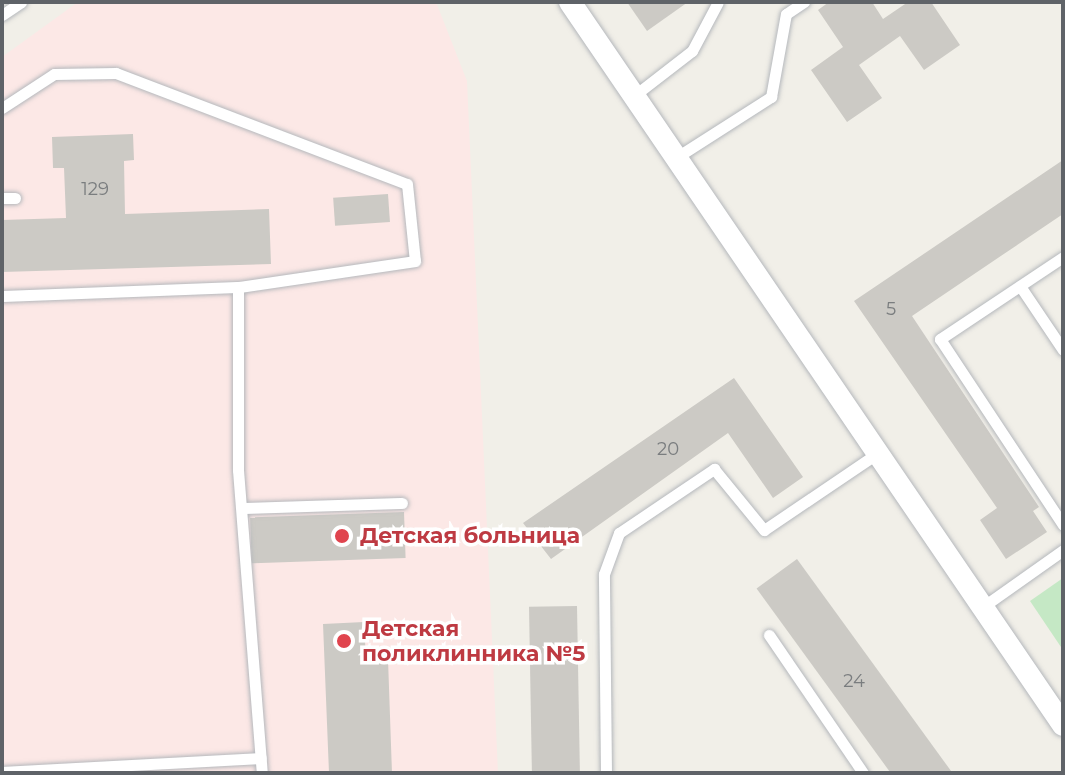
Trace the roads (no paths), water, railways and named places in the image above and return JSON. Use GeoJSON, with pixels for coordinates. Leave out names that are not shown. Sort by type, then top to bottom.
{"type":"FeatureCollection","features":[{"type":"Feature","properties":{"kind":"street"},"geometry":{"type":"LineString","coordinates":[[570,2],[1063,725]]}},
{"type":"Feature","properties":{"kind":"lane"},"geometry":{"type":"LineString","coordinates":[[2,15],[21,2]]}},
{"type":"Feature","properties":{"kind":"lane"},"geometry":{"type":"LineString","coordinates":[[635,95],[692,51],[718,2]]}},
{"type":"Feature","properties":{"kind":"lane"},"geometry":{"type":"LineString","coordinates":[[677,157],[771,97],[786,14],[804,2]]}},
{"type":"Feature","properties":{"kind":"lane"},"geometry":{"type":"LineString","coordinates":[[2,108],[54,74],[116,73],[407,184],[415,261],[238,287],[2,296]]}},
{"type":"Feature","properties":{"kind":"lane"},"geometry":{"type":"LineString","coordinates":[[2,198],[15,198]]}},
{"type":"Feature","properties":{"kind":"lane"},"geometry":{"type":"LineString","coordinates":[[1063,257],[940,339],[1063,525]]}},
{"type":"Feature","properties":{"kind":"lane"},"geometry":{"type":"LineString","coordinates":[[1020,286],[1063,350]]}},
{"type":"Feature","properties":{"kind":"lane"},"geometry":{"type":"LineString","coordinates":[[238,287],[242,508],[262,773]]}},
{"type":"Feature","properties":{"kind":"lane"},"geometry":{"type":"LineString","coordinates":[[606,773],[604,574],[619,533],[714,469],[764,530],[879,452]]}},
{"type":"Feature","properties":{"kind":"lane"},"geometry":{"type":"LineString","coordinates":[[242,508],[402,503]]}},
{"type":"Feature","properties":{"kind":"lane"},"geometry":{"type":"LineString","coordinates":[[984,606],[1063,550]]}},
{"type":"Feature","properties":{"kind":"lane"},"geometry":{"type":"LineString","coordinates":[[769,635],[863,773]]}},
{"type":"Feature","properties":{"kind":"lane"},"geometry":{"type":"LineString","coordinates":[[2,772],[261,758]]}},
{"type":"Feature","properties":{"kind":"place","name":"Детская больница"},"geometry":{"type":"Point","coordinates":[342,536]}},
{"type":"Feature","properties":{"kind":"place","name":"Детская поликлинника №5"},"geometry":{"type":"Point","coordinates":[344,641]}}]}
